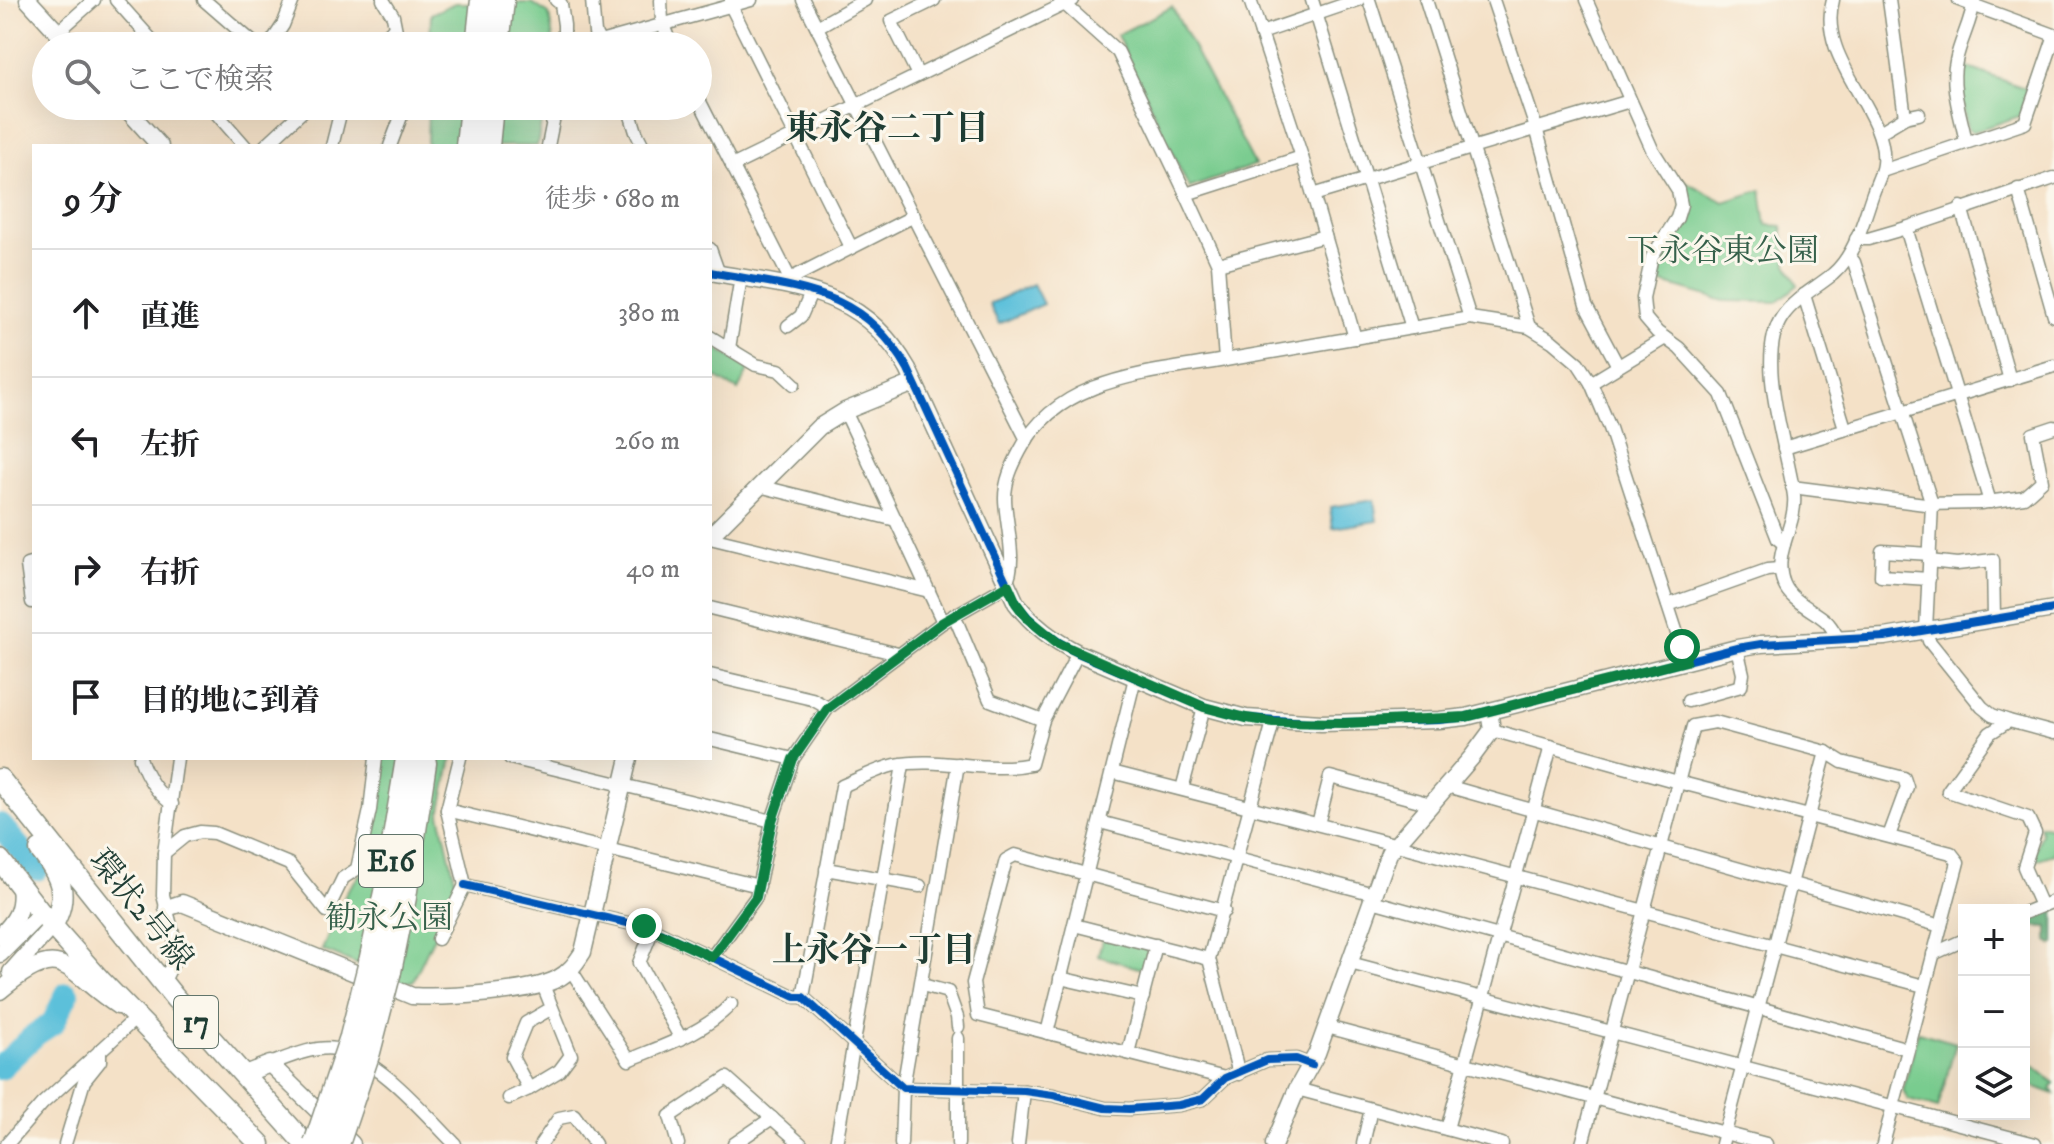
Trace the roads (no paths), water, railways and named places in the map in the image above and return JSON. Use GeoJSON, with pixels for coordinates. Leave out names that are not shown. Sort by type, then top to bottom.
{"type":"FeatureCollection","features":[{"type":"Feature","properties":{"kind":"highway"},"geometry":{"type":"LineString","coordinates":[[483,32],[492,7]]}},
{"type":"Feature","properties":{"kind":"highway"},"geometry":{"type":"LineString","coordinates":[[492,7],[495,32]]}},
{"type":"Feature","properties":{"kind":"highway"},"geometry":{"type":"LineString","coordinates":[[468,144],[471,120]]}},
{"type":"Feature","properties":{"kind":"highway"},"geometry":{"type":"LineString","coordinates":[[487,144],[490,120]]}},
{"type":"Feature","properties":{"kind":"highway","name":"E16"},"geometry":{"type":"LineString","coordinates":[[316,1144],[404,897],[416,761]]}},
{"type":"Feature","properties":{"kind":"highway","name":"E16"},"geometry":{"type":"LineString","coordinates":[[337,1144],[368,1052],[380,967]]}},
{"type":"Feature","properties":{"kind":"main road","name":"環状2号線"},"geometry":{"type":"LineString","coordinates":[[0,779],[163,983],[305,1144]]}},
{"type":"Feature","properties":{"kind":"main road"},"geometry":{"type":"LineString","coordinates":[[0,798],[54,868],[62,897]]}},
{"type":"Feature","properties":{"kind":"main road","name":"17"},"geometry":{"type":"LineString","coordinates":[[0,860],[47,919],[136,1018],[260,1144]]}},
{"type":"Feature","properties":{"kind":"main road"},"geometry":{"type":"LineString","coordinates":[[47,919],[62,897],[79,892],[93,895]]}},
{"type":"Feature","properties":{"kind":"street"},"geometry":{"type":"LineString","coordinates":[[28,0],[58,32],[94,0]]}},
{"type":"Feature","properties":{"kind":"street"},"geometry":{"type":"LineString","coordinates":[[116,0],[145,32]]}},
{"type":"Feature","properties":{"kind":"street"},"geometry":{"type":"LineString","coordinates":[[204,0],[241,32]]}},
{"type":"Feature","properties":{"kind":"street"},"geometry":{"type":"LineString","coordinates":[[278,32],[293,0]]}},
{"type":"Feature","properties":{"kind":"street"},"geometry":{"type":"LineString","coordinates":[[383,0],[393,16],[395,32]]}},
{"type":"Feature","properties":{"kind":"street"},"geometry":{"type":"LineString","coordinates":[[556,0],[561,4],[564,32]]}},
{"type":"Feature","properties":{"kind":"street"},"geometry":{"type":"LineString","coordinates":[[592,0],[595,32]]}},
{"type":"Feature","properties":{"kind":"street"},"geometry":{"type":"LineString","coordinates":[[661,0],[666,32]]}},
{"type":"Feature","properties":{"kind":"street"},"geometry":{"type":"LineString","coordinates":[[640,32],[731,3],[751,0]]}},
{"type":"Feature","properties":{"kind":"street"},"geometry":{"type":"LineString","coordinates":[[803,0],[1027,440]]}},
{"type":"Feature","properties":{"kind":"street"},"geometry":{"type":"LineString","coordinates":[[817,27],[865,0]]}},
{"type":"Feature","properties":{"kind":"street"},"geometry":{"type":"LineString","coordinates":[[918,75],[891,21],[934,0]]}},
{"type":"Feature","properties":{"kind":"street"},"geometry":{"type":"LineString","coordinates":[[1250,0],[1302,157],[1355,338]]}},
{"type":"Feature","properties":{"kind":"street"},"geometry":{"type":"LineString","coordinates":[[1312,0],[1412,328]]}},
{"type":"Feature","properties":{"kind":"street"},"geometry":{"type":"LineString","coordinates":[[1261,33],[1358,0]]}},
{"type":"Feature","properties":{"kind":"street"},"geometry":{"type":"LineString","coordinates":[[1369,0],[1470,318]]}},
{"type":"Feature","properties":{"kind":"street"},"geometry":{"type":"LineString","coordinates":[[1426,0],[1529,327]]}},
{"type":"Feature","properties":{"kind":"street"},"geometry":{"type":"LineString","coordinates":[[1493,0],[1536,128],[1586,306],[1618,366]]}},
{"type":"Feature","properties":{"kind":"street"},"geometry":{"type":"LineString","coordinates":[[1586,0],[1652,149],[1678,190],[1681,205],[1677,218],[1652,257],[1643,298],[1645,318],[1679,348],[1721,394],[1778,539],[1784,544]]}},
{"type":"Feature","properties":{"kind":"street"},"geometry":{"type":"LineString","coordinates":[[1833,0],[1830,19],[1840,60],[1880,132],[1883,143],[1882,171],[1849,256],[1783,315],[1776,326],[1770,352],[1794,500],[1779,569],[1785,588],[1827,622],[1839,640]]}},
{"type":"Feature","properties":{"kind":"street"},"geometry":{"type":"LineString","coordinates":[[1889,0],[1905,117]]}},
{"type":"Feature","properties":{"kind":"street"},"geometry":{"type":"LineString","coordinates":[[1882,171],[2025,123],[2054,36],[1974,2],[1959,0]]}},
{"type":"Feature","properties":{"kind":"street"},"geometry":{"type":"LineString","coordinates":[[732,166],[1066,1],[1118,52],[1218,264],[1225,360]]}},
{"type":"Feature","properties":{"kind":"street"},"geometry":{"type":"LineString","coordinates":[[1966,142],[1954,84],[1956,61],[1974,2]]}},
{"type":"Feature","properties":{"kind":"street"},"geometry":{"type":"LineString","coordinates":[[731,3],[851,247]]}},
{"type":"Feature","properties":{"kind":"street"},"geometry":{"type":"LineString","coordinates":[[390,32],[394,28]]}},
{"type":"Feature","properties":{"kind":"street"},"geometry":{"type":"LineString","coordinates":[[1313,195],[1630,101]]}},
{"type":"Feature","properties":{"kind":"street"},"geometry":{"type":"LineString","coordinates":[[1880,132],[1905,117],[1919,114]]}},
{"type":"Feature","properties":{"kind":"street"},"geometry":{"type":"LineString","coordinates":[[137,120],[158,144]]}},
{"type":"Feature","properties":{"kind":"street"},"geometry":{"type":"LineString","coordinates":[[222,120],[243,144]]}},
{"type":"Feature","properties":{"kind":"street"},"geometry":{"type":"LineString","coordinates":[[267,144],[291,120]]}},
{"type":"Feature","properties":{"kind":"street"},"geometry":{"type":"LineString","coordinates":[[332,144],[338,120]]}},
{"type":"Feature","properties":{"kind":"street"},"geometry":{"type":"LineString","coordinates":[[391,144],[400,120]]}},
{"type":"Feature","properties":{"kind":"street"},"geometry":{"type":"LineString","coordinates":[[548,144],[553,120]]}},
{"type":"Feature","properties":{"kind":"street"},"geometry":{"type":"LineString","coordinates":[[633,120],[642,144]]}},
{"type":"Feature","properties":{"kind":"street"},"geometry":{"type":"LineString","coordinates":[[709,120],[792,283]]}},
{"type":"Feature","properties":{"kind":"street"},"geometry":{"type":"LineString","coordinates":[[1186,194],[1302,157]]}},
{"type":"Feature","properties":{"kind":"street"},"geometry":{"type":"LineString","coordinates":[[1856,239],[1868,239],[1906,228],[2054,178]]}},
{"type":"Feature","properties":{"kind":"street"},"geometry":{"type":"LineString","coordinates":[[2018,189],[2054,316]]}},
{"type":"Feature","properties":{"kind":"street"},"geometry":{"type":"LineString","coordinates":[[1961,207],[2010,380]]}},
{"type":"Feature","properties":{"kind":"street"},"geometry":{"type":"LineString","coordinates":[[792,283],[851,247],[914,216]]}},
{"type":"Feature","properties":{"kind":"street"},"geometry":{"type":"LineString","coordinates":[[1906,228],[1990,502]]}},
{"type":"Feature","properties":{"kind":"street"},"geometry":{"type":"LineString","coordinates":[[1218,264],[1325,236]]}},
{"type":"Feature","properties":{"kind":"street"},"geometry":{"type":"LineString","coordinates":[[1849,256],[1854,262],[1932,504],[1926,630],[1929,641],[1982,707],[1992,715],[2054,733]]}},
{"type":"Feature","properties":{"kind":"street"},"geometry":{"type":"LineString","coordinates":[[715,273],[792,283],[842,303],[874,324],[899,353],[1016,603],[1027,618],[1058,643],[1078,653],[1204,707],[1246,718],[1273,722],[1439,720],[1489,711],[1737,648],[1885,637],[2054,609]]}},
{"type":"Feature","properties":{"kind":"street"},"geometry":{"type":"LineString","coordinates":[[729,348],[741,277]]}},
{"type":"Feature","properties":{"kind":"street"},"geometry":{"type":"LineString","coordinates":[[788,326],[801,316],[812,291]]}},
{"type":"Feature","properties":{"kind":"street"},"geometry":{"type":"LineString","coordinates":[[1804,295],[1845,428]]}},
{"type":"Feature","properties":{"kind":"street"},"geometry":{"type":"LineString","coordinates":[[712,957],[756,897],[772,821],[793,759],[828,708],[898,654],[1007,584],[1012,573],[1005,514],[1005,488],[1010,470],[1047,414],[1100,384],[1470,318],[1529,327],[1578,363],[1591,383],[1610,428],[1686,661]]}},
{"type":"Feature","properties":{"kind":"street"},"geometry":{"type":"LineString","coordinates":[[712,338],[756,365],[779,370],[794,384]]}},
{"type":"Feature","properties":{"kind":"street"},"geometry":{"type":"LineString","coordinates":[[1591,383],[1665,338]]}},
{"type":"Feature","properties":{"kind":"street"},"geometry":{"type":"LineString","coordinates":[[1784,448],[2054,366]]}},
{"type":"Feature","properties":{"kind":"street"},"geometry":{"type":"LineString","coordinates":[[712,535],[819,427],[845,411],[914,383]]}},
{"type":"Feature","properties":{"kind":"street"},"geometry":{"type":"LineString","coordinates":[[845,411],[929,591],[949,619],[990,700],[1043,720]]}},
{"type":"Feature","properties":{"kind":"street"},"geometry":{"type":"LineString","coordinates":[[1792,487],[1932,504],[1990,502],[2024,497],[2042,481],[2033,434],[2054,427]]}},
{"type":"Feature","properties":{"kind":"street"},"geometry":{"type":"LineString","coordinates":[[759,486],[896,520]]}},
{"type":"Feature","properties":{"kind":"street"},"geometry":{"type":"LineString","coordinates":[[712,537],[929,591]]}},
{"type":"Feature","properties":{"kind":"street"},"geometry":{"type":"LineString","coordinates":[[1929,579],[1881,576],[1882,551],[1957,564],[1993,560],[1994,619]]}},
{"type":"Feature","properties":{"kind":"street"},"geometry":{"type":"LineString","coordinates":[[32,564],[27,565],[32,602]]}},
{"type":"Feature","properties":{"kind":"street"},"geometry":{"type":"LineString","coordinates":[[1668,605],[1767,570],[1779,569]]}},
{"type":"Feature","properties":{"kind":"street"},"geometry":{"type":"LineString","coordinates":[[712,608],[898,654]]}},
{"type":"Feature","properties":{"kind":"street"},"geometry":{"type":"LineString","coordinates":[[1688,701],[1741,686],[1743,674],[1737,648]]}},
{"type":"Feature","properties":{"kind":"street"},"geometry":{"type":"LineString","coordinates":[[803,997],[842,786],[894,765],[958,764],[1008,769],[1031,764],[1043,720],[1078,653]]}},
{"type":"Feature","properties":{"kind":"street"},"geometry":{"type":"LineString","coordinates":[[712,675],[812,699],[828,708]]}},
{"type":"Feature","properties":{"kind":"street"},"geometry":{"type":"LineString","coordinates":[[1047,1033],[1135,678]]}},
{"type":"Feature","properties":{"kind":"street"},"geometry":{"type":"LineString","coordinates":[[1182,789],[1204,707]]}},
{"type":"Feature","properties":{"kind":"street"},"geometry":{"type":"LineString","coordinates":[[1274,1144],[1297,1089],[1312,1065],[1394,844],[1492,730],[1489,711]]}},
{"type":"Feature","properties":{"kind":"street"},"geometry":{"type":"LineString","coordinates":[[2009,721],[1990,733],[1948,791],[2028,818],[2035,833],[2024,867],[2041,906]]}},
{"type":"Feature","properties":{"kind":"street"},"geometry":{"type":"LineString","coordinates":[[1239,1074],[1209,959],[1273,722]]}},
{"type":"Feature","properties":{"kind":"street"},"geometry":{"type":"LineString","coordinates":[[1582,1144],[1693,726],[1715,722],[1826,752],[1842,762],[1904,778],[1907,787],[1889,836]]}},
{"type":"Feature","properties":{"kind":"street"},"geometry":{"type":"LineString","coordinates":[[1492,730],[1951,853],[1958,862],[1883,1144]]}},
{"type":"Feature","properties":{"kind":"street"},"geometry":{"type":"LineString","coordinates":[[712,739],[793,759]]}},
{"type":"Feature","properties":{"kind":"street"},"geometry":{"type":"LineString","coordinates":[[1447,1129],[1551,746]]}},
{"type":"Feature","properties":{"kind":"street"},"geometry":{"type":"LineString","coordinates":[[1724,1139],[1826,752]]}},
{"type":"Feature","properties":{"kind":"street"},"geometry":{"type":"LineString","coordinates":[[141,760],[163,798],[172,804]]}},
{"type":"Feature","properties":{"kind":"street"},"geometry":{"type":"LineString","coordinates":[[163,983],[178,953],[163,895],[164,853],[177,760]]}},
{"type":"Feature","properties":{"kind":"street"},"geometry":{"type":"LineString","coordinates":[[164,853],[185,836],[200,832],[214,833],[289,864],[327,911],[343,878],[357,869],[370,810],[376,760]]}},
{"type":"Feature","properties":{"kind":"street"},"geometry":{"type":"LineString","coordinates":[[438,939],[465,885],[447,810],[460,760]]}},
{"type":"Feature","properties":{"kind":"street"},"geometry":{"type":"LineString","coordinates":[[519,760],[772,821]]}},
{"type":"Feature","properties":{"kind":"street"},"geometry":{"type":"LineString","coordinates":[[167,908],[182,903],[412,996],[446,997],[543,985],[571,970],[583,952],[629,760]]}},
{"type":"Feature","properties":{"kind":"street"},"geometry":{"type":"LineString","coordinates":[[901,1144],[903,1088],[923,986],[958,764]]}},
{"type":"Feature","properties":{"kind":"street"},"geometry":{"type":"LineString","coordinates":[[836,1144],[903,765]]}},
{"type":"Feature","properties":{"kind":"street"},"geometry":{"type":"LineString","coordinates":[[1112,772],[1924,986]]}},
{"type":"Feature","properties":{"kind":"street"},"geometry":{"type":"LineString","coordinates":[[1318,824],[1330,777],[1431,804]]}},
{"type":"Feature","properties":{"kind":"street"},"geometry":{"type":"LineString","coordinates":[[1447,786],[1941,926]]}},
{"type":"Feature","properties":{"kind":"street"},"geometry":{"type":"LineString","coordinates":[[447,810],[759,886]]}},
{"type":"Feature","properties":{"kind":"street"},"geometry":{"type":"LineString","coordinates":[[1100,822],[1238,858],[1499,936],[1908,1049]]}},
{"type":"Feature","properties":{"kind":"street"},"geometry":{"type":"LineString","coordinates":[[1224,911],[1015,855],[1006,860],[973,983],[978,1015],[1225,1078]]}},
{"type":"Feature","properties":{"kind":"street"},"geometry":{"type":"LineString","coordinates":[[826,869],[920,886]]}},
{"type":"Feature","properties":{"kind":"street"},"geometry":{"type":"LineString","coordinates":[[465,885],[653,929],[712,957],[746,978],[795,997],[803,997],[903,1088],[1024,1091],[1105,1108],[1129,1109],[1179,1105],[1203,1099],[1225,1078],[1267,1060],[1296,1059],[1312,1065]]}},
{"type":"Feature","properties":{"kind":"street"},"geometry":{"type":"LineString","coordinates":[[0,936],[15,920],[20,909],[20,886]]}},
{"type":"Feature","properties":{"kind":"street"},"geometry":{"type":"LineString","coordinates":[[2030,911],[2054,901]]}},
{"type":"Feature","properties":{"kind":"street"},"geometry":{"type":"LineString","coordinates":[[0,954],[47,919]]}},
{"type":"Feature","properties":{"kind":"street"},"geometry":{"type":"LineString","coordinates":[[0,989],[47,919]]}},
{"type":"Feature","properties":{"kind":"street"},"geometry":{"type":"LineString","coordinates":[[1074,925],[1209,959]]}},
{"type":"Feature","properties":{"kind":"street"},"geometry":{"type":"LineString","coordinates":[[653,929],[639,963],[681,1039]]}},
{"type":"Feature","properties":{"kind":"street"},"geometry":{"type":"LineString","coordinates":[[1933,954],[1958,943]]}},
{"type":"Feature","properties":{"kind":"street"},"geometry":{"type":"LineString","coordinates":[[1128,1053],[1156,945]]}},
{"type":"Feature","properties":{"kind":"street"},"geometry":{"type":"LineString","coordinates":[[0,989],[37,964],[54,961],[69,966],[94,991],[136,1018],[42,1104],[7,1144]]}},
{"type":"Feature","properties":{"kind":"street"},"geometry":{"type":"LineString","coordinates":[[1350,963],[2035,1144]]}},
{"type":"Feature","properties":{"kind":"street"},"geometry":{"type":"LineString","coordinates":[[571,970],[629,1060],[681,1039],[721,1015],[731,1004]]}},
{"type":"Feature","properties":{"kind":"street"},"geometry":{"type":"LineString","coordinates":[[1060,978],[1143,997]]}},
{"type":"Feature","properties":{"kind":"street"},"geometry":{"type":"LineString","coordinates":[[509,1098],[559,1071],[571,1055],[543,985]]}},
{"type":"Feature","properties":{"kind":"street"},"geometry":{"type":"LineString","coordinates":[[923,986],[948,992],[957,1017],[958,1144]]}},
{"type":"Feature","properties":{"kind":"street"},"geometry":{"type":"LineString","coordinates":[[529,1089],[512,1057],[526,1023],[552,1008]]}},
{"type":"Feature","properties":{"kind":"street"},"geometry":{"type":"LineString","coordinates":[[1327,1027],[1594,1098],[1724,1139],[1766,1144]]}},
{"type":"Feature","properties":{"kind":"street"},"geometry":{"type":"LineString","coordinates":[[242,1075],[315,1050],[334,1049],[376,1067],[455,1144]]}},
{"type":"Feature","properties":{"kind":"street"},"geometry":{"type":"LineString","coordinates":[[65,1144],[84,1081],[100,1061],[100,1050]]}},
{"type":"Feature","properties":{"kind":"street"},"geometry":{"type":"LineString","coordinates":[[270,1064],[352,1144]]}},
{"type":"Feature","properties":{"kind":"street"},"geometry":{"type":"LineString","coordinates":[[678,1144],[670,1116],[727,1078],[801,1144]]}},
{"type":"Feature","properties":{"kind":"street"},"geometry":{"type":"LineString","coordinates":[[1297,1089],[1502,1144]]}},
{"type":"Feature","properties":{"kind":"street"},"geometry":{"type":"LineString","coordinates":[[1018,1144],[1024,1091]]}},
{"type":"Feature","properties":{"kind":"street"},"geometry":{"type":"LineString","coordinates":[[1363,1144],[1371,1109]]}},
{"type":"Feature","properties":{"kind":"street"},"geometry":{"type":"LineString","coordinates":[[541,1144],[559,1118],[574,1115],[595,1144]]}},
{"type":"Feature","properties":{"kind":"street"},"geometry":{"type":"LineString","coordinates":[[734,1144],[772,1118]]}},
{"type":"Feature","properties":{"kind":"water"},"geometry":{"type":"Polygon","coordinates":[[[1033,284],[1043,304],[999,324],[989,304],[1033,284]]]}},
{"type":"Feature","properties":{"kind":"water"},"geometry":{"type":"Polygon","coordinates":[[[1374,500],[1377,521],[1333,528],[1330,507],[1374,500]]]}},
{"type":"Feature","properties":{"kind":"waterway"},"geometry":{"type":"LineString","coordinates":[[0,825],[37,869]]}},
{"type":"Feature","properties":{"kind":"waterway"},"geometry":{"type":"LineString","coordinates":[[0,1068],[36,1034],[53,1023],[67,994]]}},
{"type":"Feature","properties":{"kind":"district","name":"東永谷二丁目"},"geometry":{"type":"Point","coordinates":[887,127]}},
{"type":"Feature","properties":{"kind":"district","name":"上永谷一丁目"},"geometry":{"type":"Point","coordinates":[874,949]}},
{"type":"Feature","properties":{"kind":"park label","name":"下永谷東公園"},"geometry":{"type":"Point","coordinates":[1723,250]}},
{"type":"Feature","properties":{"kind":"park label","name":"勧永公園"},"geometry":{"type":"Point","coordinates":[389,917]}}]}
